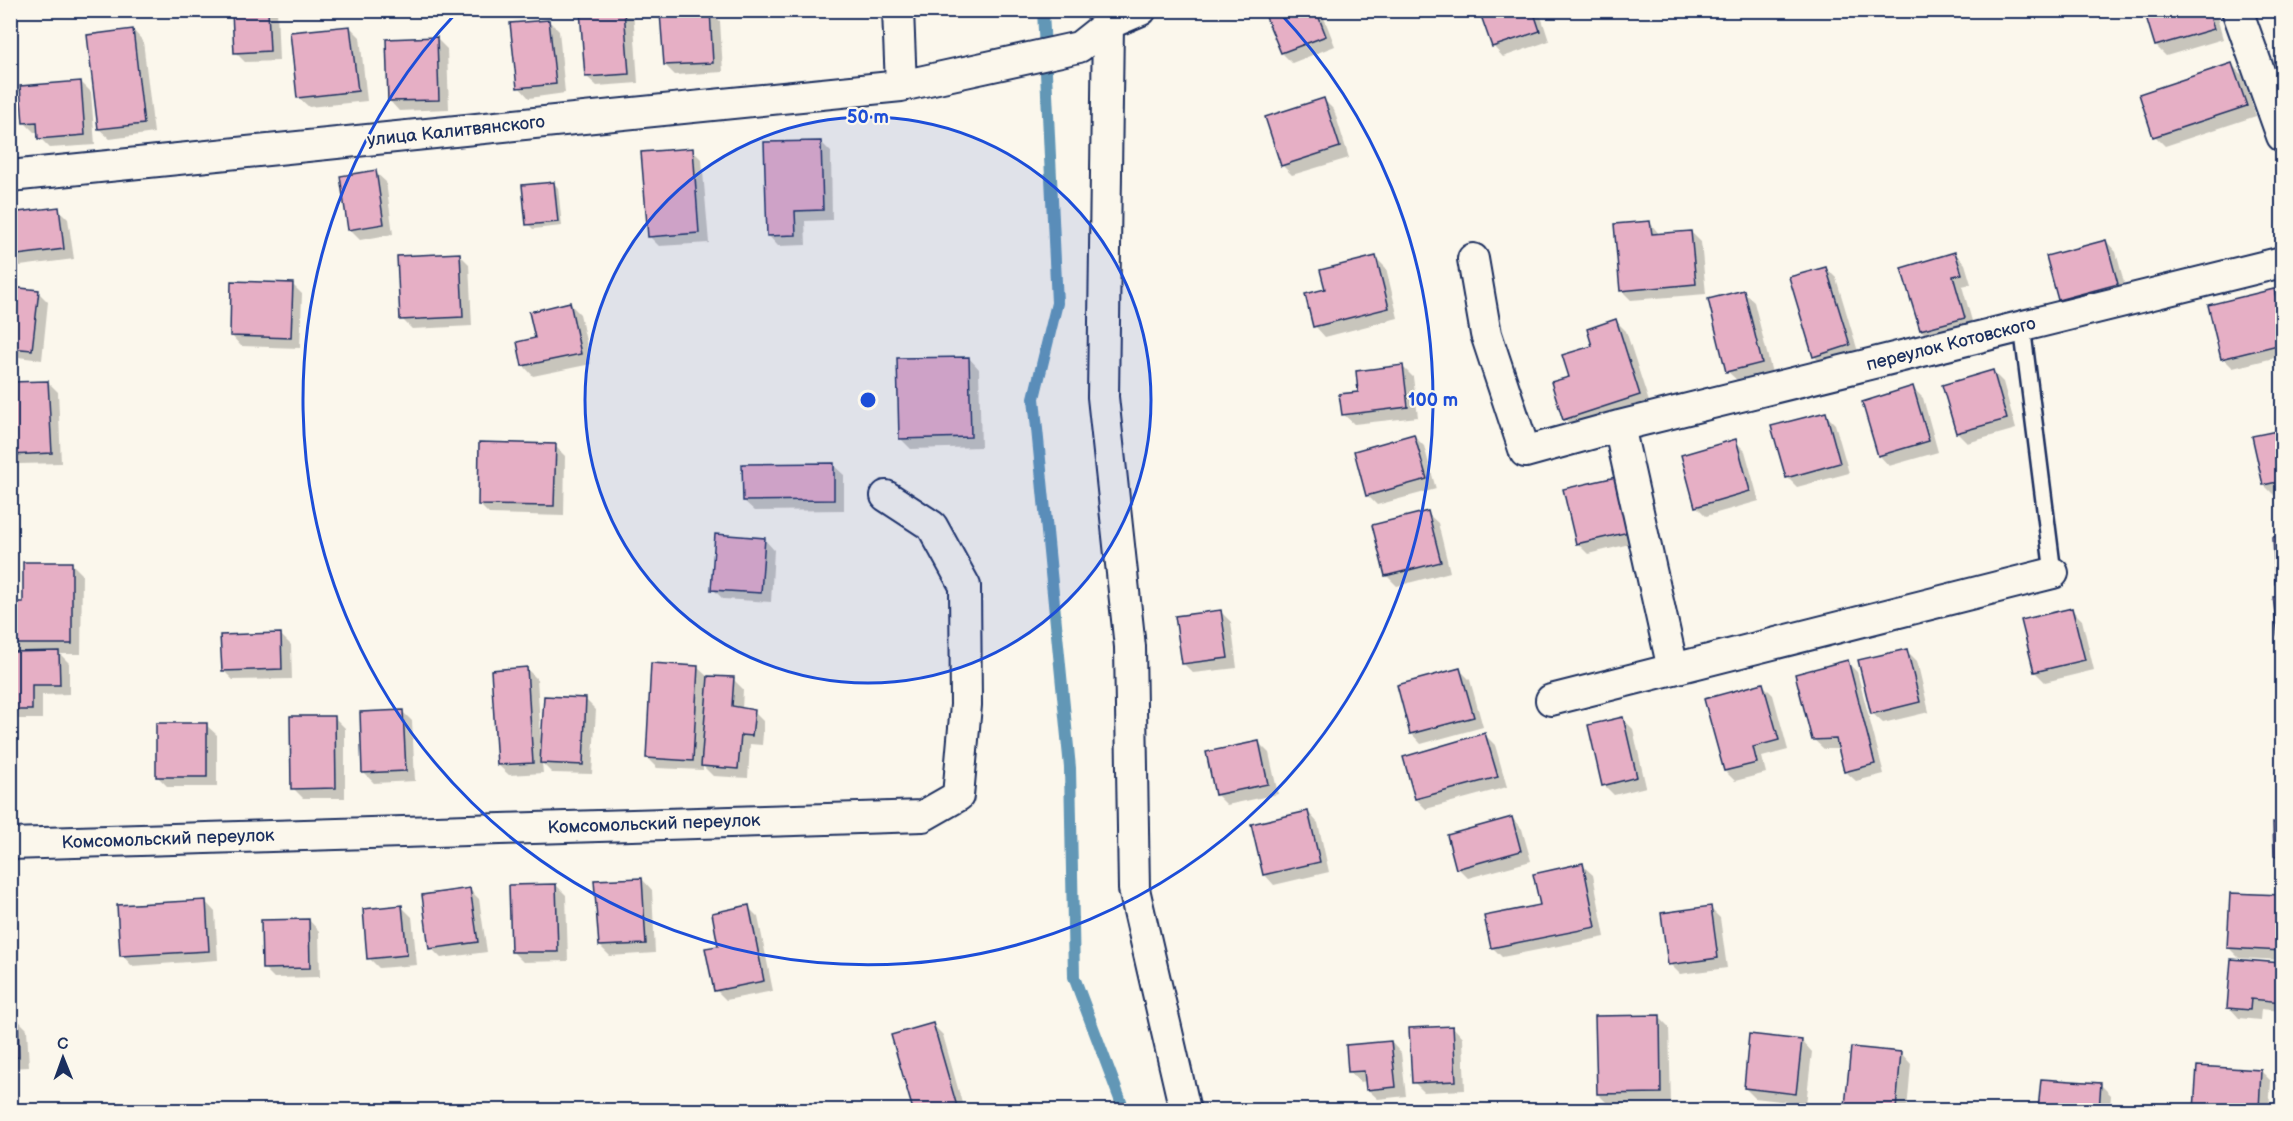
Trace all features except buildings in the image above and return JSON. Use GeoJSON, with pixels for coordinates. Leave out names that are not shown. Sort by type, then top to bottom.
{"type":"FeatureCollection","features":[{"type":"Feature","properties":{"kind":"street"},"geometry":{"type":"LineString","coordinates":[[898,10],[916,83]]}},
{"type":"Feature","properties":{"kind":"street","name":"улица Калитвянского"},"geometry":{"type":"LineString","coordinates":[[10,176],[916,83],[1079,47],[1108,24],[1141,10]]}},
{"type":"Feature","properties":{"kind":"street"},"geometry":{"type":"LineString","coordinates":[[2237,10],[2283,136]]}},
{"type":"Feature","properties":{"kind":"street"},"geometry":{"type":"LineString","coordinates":[[1108,24],[1103,397],[1130,647],[1134,889],[1185,1110]]}},
{"type":"Feature","properties":{"kind":"street","name":"переулок Котовского"},"geometry":{"type":"LineString","coordinates":[[1473,259],[1486,334],[1525,452],[1619,426],[2283,262]]}},
{"type":"Feature","properties":{"kind":"street"},"geometry":{"type":"LineString","coordinates":[[1619,426],[1672,669]]}},
{"type":"Feature","properties":{"kind":"street","name":"Комсомольский переулок"},"geometry":{"type":"LineString","coordinates":[[10,844],[923,816],[958,796],[966,705],[965,586],[932,526],[886,496]]}},
{"type":"Feature","properties":{"kind":"street"},"geometry":{"type":"LineString","coordinates":[[1551,700],[2053,573]]}},
{"type":"Feature","properties":{"kind":"lane"},"geometry":{"type":"LineString","coordinates":[[2022,326],[2053,573]]}},
{"type":"Feature","properties":{"kind":"waterway"},"geometry":{"type":"LineString","coordinates":[[1043,10],[1057,303],[1034,398],[1070,768],[1074,977],[1124,1110]]}}]}
